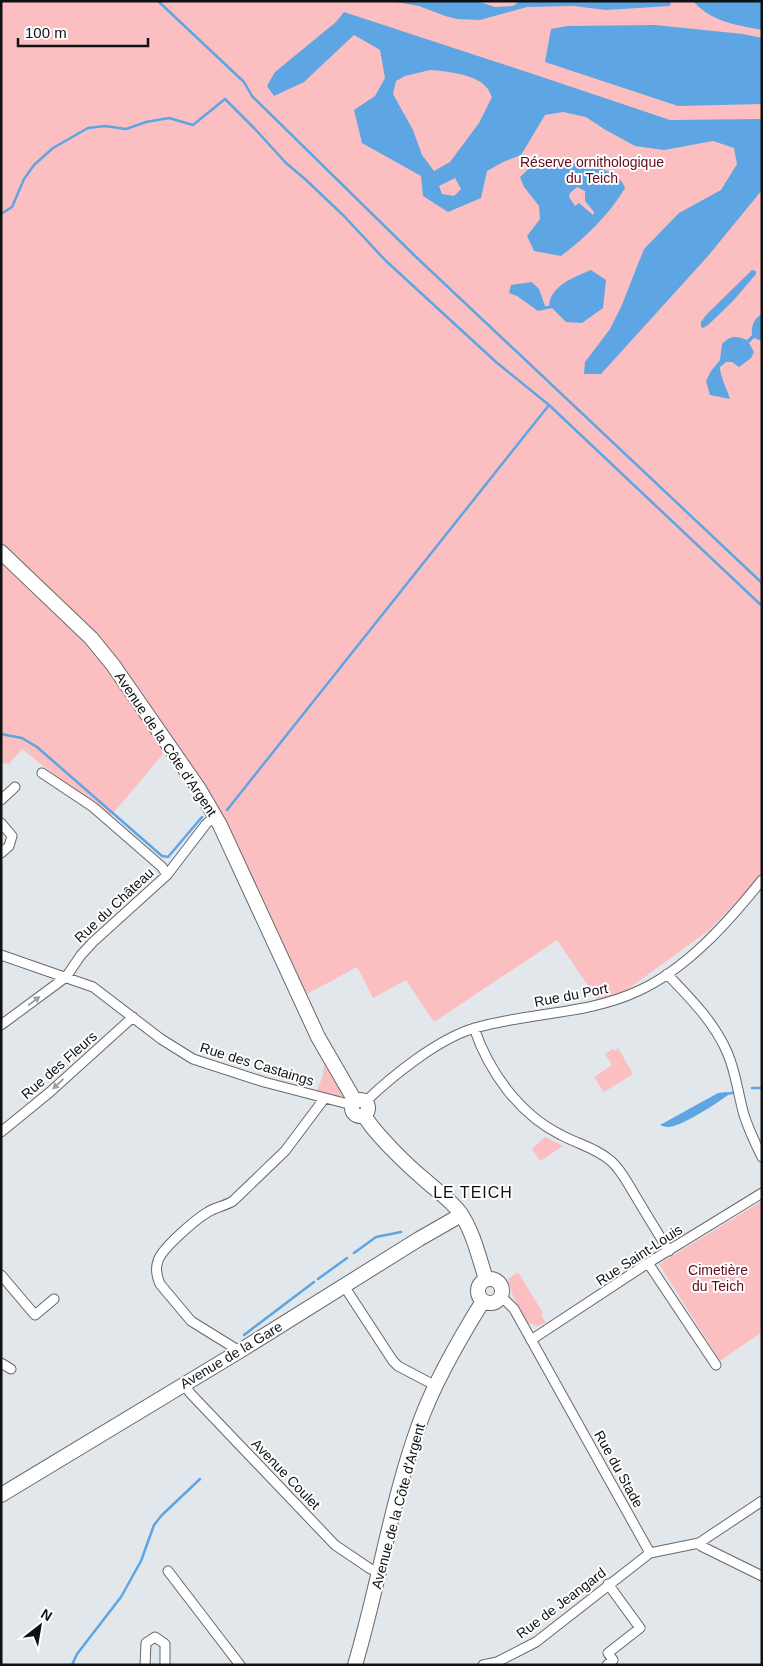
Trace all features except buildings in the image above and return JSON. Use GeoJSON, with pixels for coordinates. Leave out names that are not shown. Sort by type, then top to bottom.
{"type":"FeatureCollection","features":[{"type":"Feature","properties":{"kind":"main road","name":"Avenue de la Côte d'Argent"},"geometry":{"type":"LineString","coordinates":[[1,552],[82,628],[102,651],[199,789],[215,816],[315,1030],[359,1106],[373,1127],[461,1215],[473,1236],[486,1279]]}},
{"type":"Feature","properties":{"kind":"main road","name":"Avenue de la Gare"},"geometry":{"type":"LineString","coordinates":[[1,1495],[238,1352],[419,1238],[461,1215]]}},
{"type":"Feature","properties":{"kind":"main road"},"geometry":{"type":"LineString","coordinates":[[486,1279],[494,1280],[500,1284],[501,1296],[493,1302],[483,1301],[479,1295],[478,1287],[486,1279]]}},
{"type":"Feature","properties":{"kind":"main road","name":"Avenue de la Côte d'Argent"},"geometry":{"type":"LineString","coordinates":[[355,1665],[414,1440],[436,1386],[483,1301]]}},
{"type":"Feature","properties":{"kind":"street"},"geometry":{"type":"LineString","coordinates":[[42,773],[93,807],[162,867],[167,875]]}},
{"type":"Feature","properties":{"kind":"street"},"geometry":{"type":"LineString","coordinates":[[1,800],[15,787]]}},
{"type":"Feature","properties":{"kind":"street","name":"Rue du Château"},"geometry":{"type":"LineString","coordinates":[[1,1025],[66,977],[93,942],[167,875],[206,824],[215,816]]}},
{"type":"Feature","properties":{"kind":"street"},"geometry":{"type":"LineString","coordinates":[[1,823],[12,836],[9,846],[1,853]]}},
{"type":"Feature","properties":{"kind":"street","name":"Rue du Port"},"geometry":{"type":"LineString","coordinates":[[359,1106],[383,1085],[425,1054],[474,1028],[598,1006],[640,991],[702,948],[745,902],[762,880]]}},
{"type":"Feature","properties":{"kind":"street","name":"Rue des Castaings"},"geometry":{"type":"LineString","coordinates":[[1,955],[93,987],[161,1039],[193,1059],[324,1099],[359,1106]]}},
{"type":"Feature","properties":{"kind":"street"},"geometry":{"type":"LineString","coordinates":[[667,974],[696,1004],[711,1024],[724,1047],[731,1064],[744,1114],[762,1157]]}},
{"type":"Feature","properties":{"kind":"street","name":"Rue des Fleurs"},"geometry":{"type":"LineString","coordinates":[[1,1132],[50,1092],[133,1017]]}},
{"type":"Feature","properties":{"kind":"street"},"geometry":{"type":"LineString","coordinates":[[474,1028],[482,1048],[507,1090],[522,1106],[552,1131],[595,1149],[612,1162],[623,1176],[669,1251]]}},
{"type":"Feature","properties":{"kind":"street"},"geometry":{"type":"LineString","coordinates":[[238,1352],[191,1321],[160,1284],[157,1278],[157,1263],[166,1249],[188,1228],[207,1212],[233,1201],[276,1160],[324,1099]]}},
{"type":"Feature","properties":{"kind":"street","name":"Rue Saint-Louis"},"geometry":{"type":"LineString","coordinates":[[531,1340],[648,1263],[762,1193]]}},
{"type":"Feature","properties":{"kind":"street"},"geometry":{"type":"LineString","coordinates":[[648,1263],[716,1365]]}},
{"type":"Feature","properties":{"kind":"street"},"geometry":{"type":"LineString","coordinates":[[1,1275],[35,1315],[54,1299]]}},
{"type":"Feature","properties":{"kind":"street"},"geometry":{"type":"LineString","coordinates":[[344,1286],[393,1361],[398,1366],[436,1386]]}},
{"type":"Feature","properties":{"kind":"street","name":"Rue du Stade"},"geometry":{"type":"LineString","coordinates":[[501,1296],[514,1309],[650,1553]]}},
{"type":"Feature","properties":{"kind":"street"},"geometry":{"type":"LineString","coordinates":[[1,1363],[12,1369]]}},
{"type":"Feature","properties":{"kind":"street","name":"Avenue Coulet"},"geometry":{"type":"LineString","coordinates":[[184,1384],[190,1393],[335,1545],[379,1573]]}},
{"type":"Feature","properties":{"kind":"street"},"geometry":{"type":"LineString","coordinates":[[650,1553],[699,1543],[762,1501]]}},
{"type":"Feature","properties":{"kind":"street"},"geometry":{"type":"LineString","coordinates":[[699,1543],[701,1546],[762,1576]]}},
{"type":"Feature","properties":{"kind":"street","name":"Rue de Jeangard"},"geometry":{"type":"LineString","coordinates":[[483,1665],[497,1662],[536,1642],[650,1553]]}},
{"type":"Feature","properties":{"kind":"street"},"geometry":{"type":"LineString","coordinates":[[168,1571],[240,1665]]}},
{"type":"Feature","properties":{"kind":"street"},"geometry":{"type":"LineString","coordinates":[[607,1665],[613,1660],[608,1653],[640,1628],[608,1584]]}},
{"type":"Feature","properties":{"kind":"street"},"geometry":{"type":"LineString","coordinates":[[145,1665],[146,1643],[155,1637],[165,1644],[165,1665]]}},
{"type":"Feature","properties":{"kind":"green space","name":"Réserve ornithologique du Teich"},"geometry":{"type":"Polygon","coordinates":[[[1,1],[762,1],[762,875],[708,931],[621,994],[597,999],[557,940],[434,1022],[406,980],[373,998],[357,967],[298,999],[208,815],[164,753],[109,818],[22,749],[9,764],[1,763],[1,1]]]}},
{"type":"Feature","properties":{"kind":"green space"},"geometry":{"type":"Polygon","coordinates":[[[618,1048],[633,1074],[604,1092],[594,1077],[612,1065],[605,1054],[618,1048]]]}},
{"type":"Feature","properties":{"kind":"green space"},"geometry":{"type":"Polygon","coordinates":[[[324,1064],[343,1095],[340,1097],[317,1091],[323,1075],[324,1064]]]}},
{"type":"Feature","properties":{"kind":"green space"},"geometry":{"type":"Polygon","coordinates":[[[545,1137],[563,1146],[540,1161],[532,1149],[545,1137]]]}},
{"type":"Feature","properties":{"kind":"green space","name":"Cimetière du Teich"},"geometry":{"type":"Polygon","coordinates":[[[762,1201],[762,1332],[720,1361],[659,1264],[762,1201]]]}},
{"type":"Feature","properties":{"kind":"green space"},"geometry":{"type":"Polygon","coordinates":[[[518,1272],[543,1313],[541,1315],[546,1323],[537,1326],[528,1323],[519,1307],[511,1291],[508,1279],[518,1272]]]}},
{"type":"Feature","properties":{"kind":"water"},"geometry":{"type":"Polygon","coordinates":[[[390,1],[477,1],[495,7],[513,6],[520,1],[671,1],[670,6],[606,10],[574,6],[527,7],[480,20],[457,19],[419,6],[390,1]]]}},
{"type":"Feature","properties":{"kind":"water"},"geometry":{"type":"Polygon","coordinates":[[[693,1],[762,1],[762,30],[725,22],[708,14],[693,1]]]}},
{"type":"Feature","properties":{"kind":"water"},"geometry":{"type":"Polygon","coordinates":[[[344,12],[670,120],[762,119],[762,190],[708,256],[601,374],[584,374],[585,362],[610,329],[621,307],[644,249],[679,213],[721,190],[737,164],[734,148],[713,141],[664,150],[635,146],[586,117],[563,112],[545,115],[521,155],[487,171],[481,198],[448,212],[423,196],[421,176],[362,143],[354,110],[375,96],[385,78],[380,50],[354,35],[304,82],[274,96],[267,86],[275,72],[336,22],[344,12]],[[430,70],[405,76],[396,81],[393,94],[413,130],[422,155],[434,171],[450,162],[479,123],[492,97],[487,88],[475,79],[460,74],[430,70]],[[455,178],[439,186],[442,194],[454,196],[461,189],[455,178]]]}},
{"type":"Feature","properties":{"kind":"water"},"geometry":{"type":"Polygon","coordinates":[[[655,25],[743,34],[762,38],[762,104],[678,106],[545,62],[551,29],[567,26],[655,25]]]}},
{"type":"Feature","properties":{"kind":"water"},"geometry":{"type":"Polygon","coordinates":[[[584,163],[614,174],[625,188],[596,225],[561,256],[534,251],[527,236],[540,219],[539,206],[524,187],[520,177],[534,164],[584,163]],[[577,187],[570,193],[569,197],[575,206],[579,203],[593,215],[594,212],[585,201],[585,191],[577,187]]]}},
{"type":"Feature","properties":{"kind":"water"},"geometry":{"type":"Polygon","coordinates":[[[591,270],[606,280],[603,308],[582,323],[566,322],[552,308],[538,311],[517,296],[509,293],[511,285],[532,282],[539,289],[545,306],[549,306],[550,299],[558,288],[571,279],[591,270]]]}},
{"type":"Feature","properties":{"kind":"water"},"geometry":{"type":"Polygon","coordinates":[[[752,270],[756,271],[756,274],[733,301],[708,325],[703,328],[701,327],[701,322],[706,315],[752,270]]]}},
{"type":"Feature","properties":{"kind":"water"},"geometry":{"type":"Polygon","coordinates":[[[762,314],[762,341],[754,338],[749,343],[754,352],[751,358],[739,367],[732,362],[726,362],[720,367],[730,399],[710,395],[706,381],[720,360],[722,344],[734,337],[747,340],[752,335],[755,320],[762,314]]]}},
{"type":"Feature","properties":{"kind":"water"},"geometry":{"type":"Polygon","coordinates":[[[727,1092],[728,1095],[690,1119],[674,1126],[660,1125],[718,1093],[727,1092]]]}},
{"type":"Feature","properties":{"kind":"waterway"},"geometry":{"type":"LineString","coordinates":[[158,1],[244,82],[252,96],[413,254],[762,583]]}},
{"type":"Feature","properties":{"kind":"waterway"},"geometry":{"type":"LineString","coordinates":[[1,214],[12,207],[24,179],[34,165],[53,148],[88,128],[105,126],[126,129],[146,122],[169,118],[193,125],[225,99],[286,163],[344,216],[385,260],[496,362],[549,405],[762,606]]}},
{"type":"Feature","properties":{"kind":"waterway"},"geometry":{"type":"LineString","coordinates":[[227,810],[549,405]]}},
{"type":"Feature","properties":{"kind":"waterway"},"geometry":{"type":"LineString","coordinates":[[1,734],[22,738],[37,747],[162,856],[168,857],[202,817]]}},
{"type":"Feature","properties":{"kind":"waterway"},"geometry":{"type":"LineString","coordinates":[[752,1088],[762,1088]]}},
{"type":"Feature","properties":{"kind":"waterway"},"geometry":{"type":"LineString","coordinates":[[726,1094],[732,1093]]}},
{"type":"Feature","properties":{"kind":"waterway"},"geometry":{"type":"LineString","coordinates":[[354,1253],[376,1237],[401,1232]]}},
{"type":"Feature","properties":{"kind":"waterway"},"geometry":{"type":"LineString","coordinates":[[318,1279],[347,1258]]}},
{"type":"Feature","properties":{"kind":"waterway"},"geometry":{"type":"LineString","coordinates":[[244,1335],[314,1282]]}},
{"type":"Feature","properties":{"kind":"waterway"},"geometry":{"type":"LineString","coordinates":[[72,1665],[77,1654],[121,1597],[141,1561],[154,1525],[200,1479]]}},
{"type":"Feature","properties":{"kind":"district","name":"LE TEICH"},"geometry":{"type":"Point","coordinates":[473,1192]}}]}
